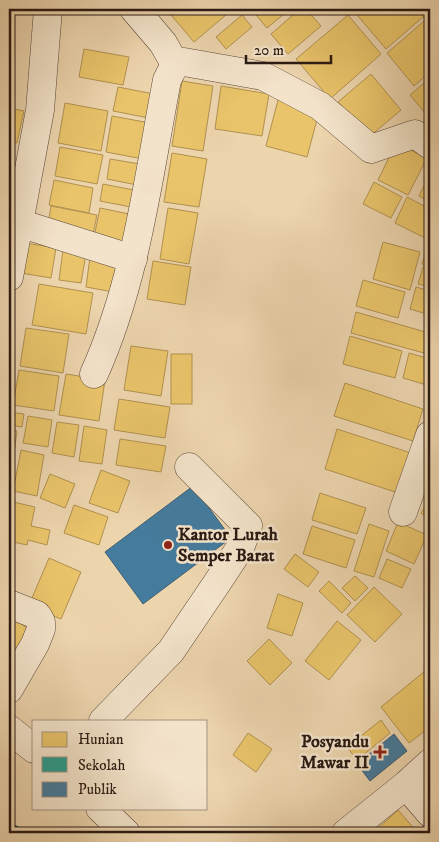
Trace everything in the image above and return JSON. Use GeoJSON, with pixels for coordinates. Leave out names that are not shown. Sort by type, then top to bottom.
{"type":"FeatureCollection","features":[{"type":"Feature","properties":{"kind":"street"},"geometry":{"type":"LineString","coordinates":[[9,277],[14,221],[40,110],[48,9]]}},
{"type":"Feature","properties":{"kind":"street"},"geometry":{"type":"LineString","coordinates":[[134,9],[167,49],[175,64]]}},
{"type":"Feature","properties":{"kind":"street"},"geometry":{"type":"LineString","coordinates":[[175,64],[184,62],[263,76],[320,106],[371,149],[414,134],[430,145]]}},
{"type":"Feature","properties":{"kind":"street"},"geometry":{"type":"LineString","coordinates":[[94,374],[105,349],[133,259],[167,80],[175,64]]}},
{"type":"Feature","properties":{"kind":"street"},"geometry":{"type":"LineString","coordinates":[[14,221],[133,259]]}},
{"type":"Feature","properties":{"kind":"street"},"geometry":{"type":"LineString","coordinates":[[403,512],[430,435]]}},
{"type":"Feature","properties":{"kind":"street"},"geometry":{"type":"LineString","coordinates":[[104,720],[172,651],[240,548],[248,526],[189,467]]}},
{"type":"Feature","properties":{"kind":"street"},"geometry":{"type":"LineString","coordinates":[[9,604],[37,615],[41,622],[41,630],[35,644],[9,689]]}},
{"type":"Feature","properties":{"kind":"street"},"geometry":{"type":"LineString","coordinates":[[9,729],[32,747]]}},
{"type":"Feature","properties":{"kind":"street"},"geometry":{"type":"LineString","coordinates":[[346,833],[406,785],[430,763]]}},
{"type":"Feature","properties":{"kind":"street"},"geometry":{"type":"LineString","coordinates":[[406,785],[430,813]]}},
{"type":"Feature","properties":{"kind":"street"},"geometry":{"type":"LineString","coordinates":[[102,810],[126,833]]}},
{"type":"Feature","properties":{"kind":"building: Hunian"},"geometry":{"type":"Polygon","coordinates":[[[166,9],[233,9],[194,42],[166,9]]]}},
{"type":"Feature","properties":{"kind":"building: Hunian"},"geometry":{"type":"Polygon","coordinates":[[[251,9],[290,9],[267,28],[251,9]]]}},
{"type":"Feature","properties":{"kind":"building: Hunian"},"geometry":{"type":"Polygon","coordinates":[[[300,9],[306,9],[321,26],[288,54],[271,34],[300,9]]]}},
{"type":"Feature","properties":{"kind":"building: Hunian"},"geometry":{"type":"Polygon","coordinates":[[[352,9],[430,9],[430,11],[386,49],[352,9]]]}},
{"type":"Feature","properties":{"kind":"building: Hunian"},"geometry":{"type":"Polygon","coordinates":[[[242,15],[252,27],[226,49],[216,37],[242,15]]]}},
{"type":"Feature","properties":{"kind":"building: Hunian"},"geometry":{"type":"Polygon","coordinates":[[[348,15],[381,54],[330,99],[296,59],[348,15]]]}},
{"type":"Feature","properties":{"kind":"building: Hunian"},"geometry":{"type":"Polygon","coordinates":[[[430,16],[430,72],[414,86],[387,53],[430,16]]]}},
{"type":"Feature","properties":{"kind":"building: Hunian"},"geometry":{"type":"Polygon","coordinates":[[[84,49],[129,57],[123,85],[79,77],[84,49]]]}},
{"type":"Feature","properties":{"kind":"building: Hunian"},"geometry":{"type":"Polygon","coordinates":[[[371,74],[401,110],[368,138],[338,102],[371,74]]]}},
{"type":"Feature","properties":{"kind":"building: Hunian"},"geometry":{"type":"Polygon","coordinates":[[[430,78],[430,108],[425,113],[410,95],[430,78]]]}},
{"type":"Feature","properties":{"kind":"building: Hunian"},"geometry":{"type":"Polygon","coordinates":[[[182,81],[213,86],[203,151],[172,146],[182,81]]]}},
{"type":"Feature","properties":{"kind":"building: Hunian"},"geometry":{"type":"Polygon","coordinates":[[[221,86],[269,94],[262,136],[215,129],[221,86]]]}},
{"type":"Feature","properties":{"kind":"building: Hunian"},"geometry":{"type":"Polygon","coordinates":[[[118,87],[154,94],[149,118],[113,111],[118,87]]]}},
{"type":"Feature","properties":{"kind":"building: Hunian"},"geometry":{"type":"Polygon","coordinates":[[[278,100],[319,112],[307,157],[266,146],[278,100]]]}},
{"type":"Feature","properties":{"kind":"building: Hunian"},"geometry":{"type":"Polygon","coordinates":[[[65,103],[108,111],[101,151],[58,143],[65,103]]]}},
{"type":"Feature","properties":{"kind":"building: Hunian"},"geometry":{"type":"Polygon","coordinates":[[[9,108],[24,111],[17,143],[9,141],[9,108]]]}},
{"type":"Feature","properties":{"kind":"building: Hunian"},"geometry":{"type":"Polygon","coordinates":[[[112,116],[150,123],[143,159],[106,152],[112,116]]]}},
{"type":"Feature","properties":{"kind":"building: Hunian"},"geometry":{"type":"Polygon","coordinates":[[[396,143],[427,158],[408,195],[378,180],[396,143]]]}},
{"type":"Feature","properties":{"kind":"building: Hunian"},"geometry":{"type":"Polygon","coordinates":[[[60,147],[103,155],[97,184],[55,176],[60,147]]]}},
{"type":"Feature","properties":{"kind":"building: Hunian"},"geometry":{"type":"Polygon","coordinates":[[[172,153],[207,159],[199,207],[164,202],[172,153]]]}},
{"type":"Feature","properties":{"kind":"building: Hunian"},"geometry":{"type":"Polygon","coordinates":[[[110,159],[146,165],[142,186],[107,179],[110,159]]]}},
{"type":"Feature","properties":{"kind":"building: Hunian"},"geometry":{"type":"Polygon","coordinates":[[[54,180],[93,188],[89,213],[49,205],[54,180]]]}},
{"type":"Feature","properties":{"kind":"building: Hunian"},"geometry":{"type":"Polygon","coordinates":[[[427,180],[430,182],[430,202],[419,196],[427,180]]]}},
{"type":"Feature","properties":{"kind":"building: Hunian"},"geometry":{"type":"Polygon","coordinates":[[[374,182],[402,197],[391,218],[363,204],[374,182]]]}},
{"type":"Feature","properties":{"kind":"building: Hunian"},"geometry":{"type":"Polygon","coordinates":[[[103,184],[139,191],[136,208],[100,201],[103,184]]]}},
{"type":"Feature","properties":{"kind":"building: Hunian"},"geometry":{"type":"Polygon","coordinates":[[[407,197],[430,209],[430,234],[427,239],[395,223],[407,197]]]}},
{"type":"Feature","properties":{"kind":"building: Hunian"},"geometry":{"type":"Polygon","coordinates":[[[51,206],[97,215],[92,239],[47,231],[51,206]]]}},
{"type":"Feature","properties":{"kind":"building: Hunian"},"geometry":{"type":"Polygon","coordinates":[[[100,208],[139,216],[133,250],[93,242],[100,208]]]}},
{"type":"Feature","properties":{"kind":"building: Hunian"},"geometry":{"type":"Polygon","coordinates":[[[168,208],[198,213],[189,264],[160,259],[168,208]]]}},
{"type":"Feature","properties":{"kind":"building: Hunian"},"geometry":{"type":"Polygon","coordinates":[[[20,242],[56,248],[51,278],[15,272],[20,242]]]}},
{"type":"Feature","properties":{"kind":"building: Hunian"},"geometry":{"type":"Polygon","coordinates":[[[383,242],[420,252],[410,290],[373,279],[383,242]]]}},
{"type":"Feature","properties":{"kind":"building: Hunian"},"geometry":{"type":"Polygon","coordinates":[[[427,248],[430,249],[430,266],[422,264],[427,248]]]}},
{"type":"Feature","properties":{"kind":"building: Hunian"},"geometry":{"type":"Polygon","coordinates":[[[63,250],[86,254],[81,283],[59,280],[63,250]]]}},
{"type":"Feature","properties":{"kind":"building: Hunian"},"geometry":{"type":"Polygon","coordinates":[[[90,257],[117,261],[113,292],[86,287],[90,257]]]}},
{"type":"Feature","properties":{"kind":"building: Hunian"},"geometry":{"type":"Polygon","coordinates":[[[153,261],[191,267],[185,305],[147,299],[153,261]]]}},
{"type":"Feature","properties":{"kind":"building: Hunian"},"geometry":{"type":"Polygon","coordinates":[[[423,267],[430,268],[430,287],[418,284],[423,267]]]}},
{"type":"Feature","properties":{"kind":"building: Hunian"},"geometry":{"type":"Polygon","coordinates":[[[363,280],[405,292],[398,318],[356,306],[363,280]]]}},
{"type":"Feature","properties":{"kind":"building: Hunian"},"geometry":{"type":"Polygon","coordinates":[[[39,284],[93,293],[86,334],[32,325],[39,284]]]}},
{"type":"Feature","properties":{"kind":"building: Hunian"},"geometry":{"type":"Polygon","coordinates":[[[416,287],[430,291],[430,315],[410,309],[416,287]]]}},
{"type":"Feature","properties":{"kind":"building: Hunian"},"geometry":{"type":"Polygon","coordinates":[[[356,312],[429,333],[424,353],[351,333],[356,312]]]}},
{"type":"Feature","properties":{"kind":"building: Hunian"},"geometry":{"type":"Polygon","coordinates":[[[26,328],[69,334],[63,373],[20,366],[26,328]]]}},
{"type":"Feature","properties":{"kind":"building: Hunian"},"geometry":{"type":"Polygon","coordinates":[[[350,336],[402,351],[395,378],[343,364],[350,336]]]}},
{"type":"Feature","properties":{"kind":"building: Hunian"},"geometry":{"type":"Polygon","coordinates":[[[131,346],[168,351],[161,396],[124,390],[131,346]]]}},
{"type":"Feature","properties":{"kind":"building: Hunian"},"geometry":{"type":"Polygon","coordinates":[[[409,353],[430,359],[430,386],[403,378],[409,353]]]}},
{"type":"Feature","properties":{"kind":"building: Hunian"},"geometry":{"type":"Polygon","coordinates":[[[171,354],[192,354],[192,404],[171,404],[171,354]]]}},
{"type":"Feature","properties":{"kind":"building: Hunian"},"geometry":{"type":"Polygon","coordinates":[[[19,370],[59,376],[54,411],[13,405],[19,370]]]}},
{"type":"Feature","properties":{"kind":"building: Hunian"},"geometry":{"type":"Polygon","coordinates":[[[66,374],[105,380],[99,421],[59,415],[66,374]]]}},
{"type":"Feature","properties":{"kind":"building: Hunian"},"geometry":{"type":"Polygon","coordinates":[[[345,383],[423,409],[413,441],[334,416],[345,383]]]}},
{"type":"Feature","properties":{"kind":"building: Hunian"},"geometry":{"type":"Polygon","coordinates":[[[119,399],[170,407],[165,438],[114,430],[119,399]]]}},
{"type":"Feature","properties":{"kind":"building: Hunian"},"geometry":{"type":"Polygon","coordinates":[[[9,412],[24,414],[22,427],[9,425],[9,412]]]}},
{"type":"Feature","properties":{"kind":"building: Hunian"},"geometry":{"type":"Polygon","coordinates":[[[28,416],[52,420],[48,447],[23,443],[28,416]]]}},
{"type":"Feature","properties":{"kind":"building: Hunian"},"geometry":{"type":"Polygon","coordinates":[[[57,422],[79,425],[74,457],[52,453],[57,422]]]}},
{"type":"Feature","properties":{"kind":"building: Hunian"},"geometry":{"type":"Polygon","coordinates":[[[84,426],[107,430],[102,464],[79,461],[84,426]]]}},
{"type":"Feature","properties":{"kind":"building: Hunian"},"geometry":{"type":"Polygon","coordinates":[[[337,429],[414,454],[401,494],[325,469],[337,429]]]}},
{"type":"Feature","properties":{"kind":"building: Hunian"},"geometry":{"type":"Polygon","coordinates":[[[9,430],[17,431],[14,454],[9,453],[9,430]]]}},
{"type":"Feature","properties":{"kind":"building: Hunian"},"geometry":{"type":"Polygon","coordinates":[[[120,439],[166,446],[161,472],[116,465],[120,439]]]}},
{"type":"Feature","properties":{"kind":"building: Hunian"},"geometry":{"type":"Polygon","coordinates":[[[21,450],[44,455],[37,496],[13,491],[21,450]]]}},
{"type":"Feature","properties":{"kind":"building: Hunian"},"geometry":{"type":"Polygon","coordinates":[[[9,459],[13,460],[9,487],[9,459]]]}},
{"type":"Feature","properties":{"kind":"building: Hunian"},"geometry":{"type":"Polygon","coordinates":[[[101,470],[130,481],[118,513],[89,503],[101,470]]]}},
{"type":"Feature","properties":{"kind":"building: Hunian"},"geometry":{"type":"Polygon","coordinates":[[[50,474],[75,484],[65,508],[40,498],[50,474]]]}},
{"type":"Feature","properties":{"kind":"building: Hunian"},"geometry":{"type":"Polygon","coordinates":[[[320,493],[366,508],[357,534],[312,520],[320,493]]]}},
{"type":"Feature","properties":{"kind":"building: Hunian"},"geometry":{"type":"Polygon","coordinates":[[[430,500],[430,520],[421,513],[430,500]]]}},
{"type":"Feature","properties":{"kind":"building: Hunian"},"geometry":{"type":"Polygon","coordinates":[[[9,501],[35,507],[31,526],[50,530],[47,545],[28,540],[27,545],[9,541],[9,501]]]}},
{"type":"Feature","properties":{"kind":"building: Hunian"},"geometry":{"type":"Polygon","coordinates":[[[74,505],[108,517],[99,545],[64,533],[74,505]]]}},
{"type":"Feature","properties":{"kind":"building: Hunian"},"geometry":{"type":"Polygon","coordinates":[[[398,522],[427,535],[414,564],[386,551],[398,522]]]}},
{"type":"Feature","properties":{"kind":"building: Hunian"},"geometry":{"type":"Polygon","coordinates":[[[369,524],[389,531],[374,577],[354,571],[369,524]]]}},
{"type":"Feature","properties":{"kind":"building: Hunian"},"geometry":{"type":"Polygon","coordinates":[[[312,526],[355,540],[346,568],[303,554],[312,526]]]}},
{"type":"Feature","properties":{"kind":"building: Hunian"},"geometry":{"type":"Polygon","coordinates":[[[9,549],[14,550],[9,570],[9,549]]]}},
{"type":"Feature","properties":{"kind":"building: Hunian"},"geometry":{"type":"Polygon","coordinates":[[[295,554],[319,572],[308,587],[284,569],[295,554]]]}},
{"type":"Feature","properties":{"kind":"building: Hunian"},"geometry":{"type":"Polygon","coordinates":[[[49,558],[81,572],[61,619],[29,605],[49,558]]]}},
{"type":"Feature","properties":{"kind":"building: Hunian"},"geometry":{"type":"Polygon","coordinates":[[[387,559],[411,569],[402,588],[379,578],[387,559]]]}},
{"type":"Feature","properties":{"kind":"building: Hunian"},"geometry":{"type":"Polygon","coordinates":[[[355,576],[368,588],[355,601],[342,588],[355,576]]]}},
{"type":"Feature","properties":{"kind":"building: Hunian"},"geometry":{"type":"Polygon","coordinates":[[[329,581],[351,603],[342,613],[319,591],[329,581]]]}},
{"type":"Feature","properties":{"kind":"building: Hunian"},"geometry":{"type":"Polygon","coordinates":[[[374,587],[402,614],[375,642],[347,615],[374,587]]]}},
{"type":"Feature","properties":{"kind":"building: Hunian"},"geometry":{"type":"Polygon","coordinates":[[[278,594],[303,603],[292,636],[267,628],[278,594]]]}},
{"type":"Feature","properties":{"kind":"building: Hunian"},"geometry":{"type":"Polygon","coordinates":[[[9,615],[31,631],[9,661],[9,615]]]}},
{"type":"Feature","properties":{"kind":"building: Hunian"},"geometry":{"type":"Polygon","coordinates":[[[337,621],[361,640],[329,680],[305,661],[337,621]]]}},
{"type":"Feature","properties":{"kind":"building: Hunian"},"geometry":{"type":"Polygon","coordinates":[[[269,639],[292,663],[270,685],[247,661],[269,639]]]}},
{"type":"Feature","properties":{"kind":"building: Hunian"},"geometry":{"type":"Polygon","coordinates":[[[430,667],[430,727],[409,743],[381,707],[430,667]]]}},
{"type":"Feature","properties":{"kind":"building: Hunian"},"geometry":{"type":"Polygon","coordinates":[[[381,720],[390,733],[357,760],[347,747],[381,720]]]}},
{"type":"Feature","properties":{"kind":"building: Hunian"},"geometry":{"type":"Polygon","coordinates":[[[248,733],[272,749],[256,772],[233,755],[248,733]]]}},
{"type":"Feature","properties":{"kind":"building: Hunian"},"geometry":{"type":"Polygon","coordinates":[[[398,810],[418,833],[373,833],[398,810]]]}},
{"type":"Feature","properties":{"kind":"building: Sekolah"},"geometry":{"type":"Polygon","coordinates":[[[9,822],[30,833],[9,833],[9,822]]]}},
{"type":"Feature","properties":{"kind":"building: Publik","name":"Kantor Lurah Semper Barat"},"geometry":{"type":"Polygon","coordinates":[[[193,486],[231,538],[143,604],[105,552],[193,486]]]}},
{"type":"Feature","properties":{"kind":"building: Publik"},"geometry":{"type":"Polygon","coordinates":[[[394,734],[407,751],[370,781],[357,764],[394,734]]]}},
{"type":"Feature","properties":{"kind":"place","name":"Kantor Lurah Semper Barat"},"geometry":{"type":"Point","coordinates":[168,545]}},
{"type":"Feature","properties":{"kind":"place","name":"Posyandu Mawar II"},"geometry":{"type":"Point","coordinates":[380,752]}}]}
